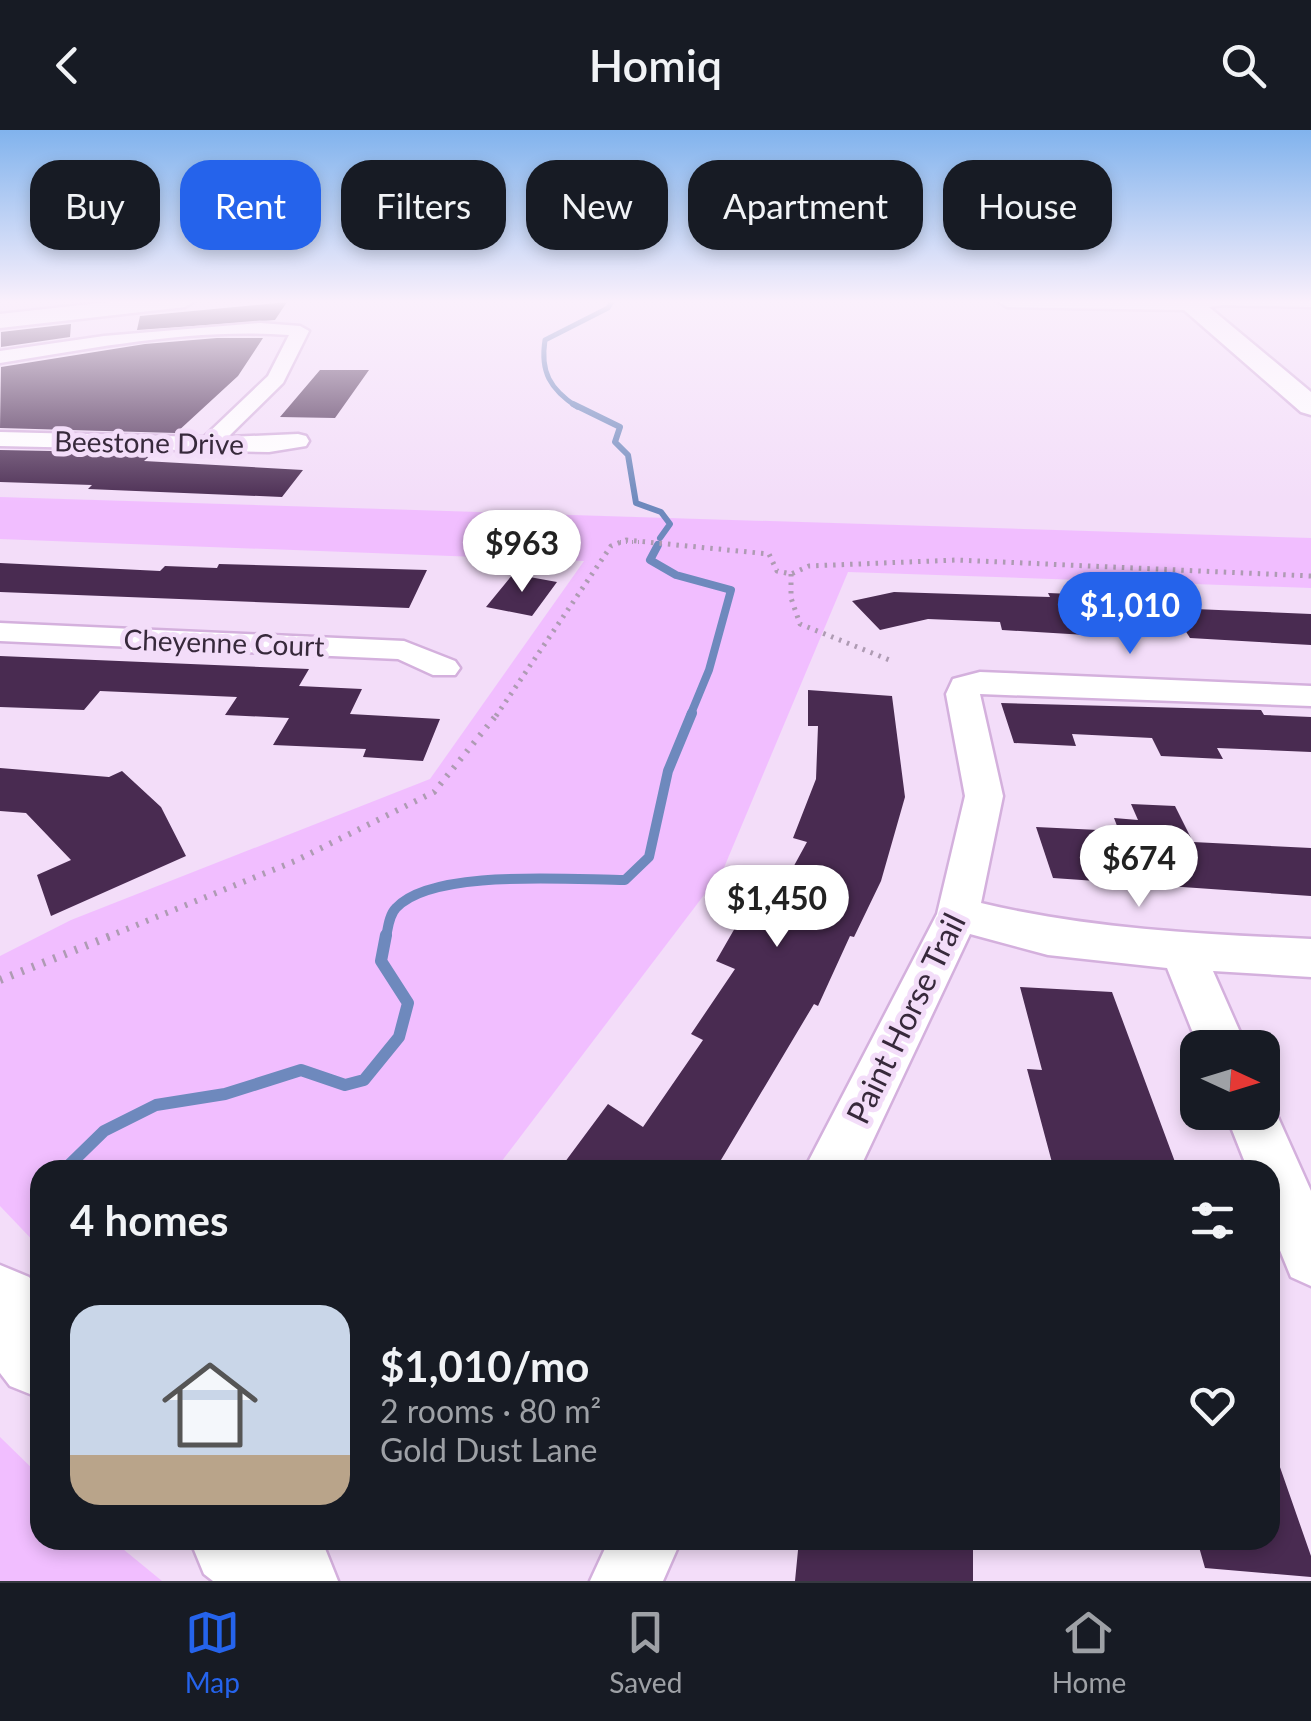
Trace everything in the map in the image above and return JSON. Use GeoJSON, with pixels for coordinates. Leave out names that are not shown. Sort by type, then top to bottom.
{"type":"FeatureCollection","features":[{"type":"Feature","properties":{"kind":"main road"},"geometry":{"type":"LineString","coordinates":[[1273,368],[1311,406]]}},
{"type":"Feature","properties":{"kind":"main road"},"geometry":{"type":"LineString","coordinates":[[0,1306],[30,1344]]}},
{"type":"Feature","properties":{"kind":"main road"},"geometry":{"type":"LineString","coordinates":[[250,1550],[289,1581]]}},
{"type":"Feature","properties":{"kind":"street"},"geometry":{"type":"LineString","coordinates":[[210,443],[276,379],[282,368]]}},
{"type":"Feature","properties":{"kind":"street","name":"Beestone Drive"},"geometry":{"type":"LineString","coordinates":[[0,439],[269,446],[298,441]]}},
{"type":"Feature","properties":{"kind":"street","name":"Cheyenne Court"},"geometry":{"type":"LineString","coordinates":[[0,632],[404,650],[444,668]]}},
{"type":"Feature","properties":{"kind":"street","name":"Paint Horse Trail"},"geometry":{"type":"LineString","coordinates":[[836,1160],[958,914],[984,796],[963,694],[965,686],[980,682],[1311,696]]}},
{"type":"Feature","properties":{"kind":"street"},"geometry":{"type":"LineString","coordinates":[[958,914],[1048,937],[1182,951],[1311,958]]}},
{"type":"Feature","properties":{"kind":"street"},"geometry":{"type":"LineString","coordinates":[[1182,951],[1215,1030]]}},
{"type":"Feature","properties":{"kind":"street"},"geometry":{"type":"LineString","coordinates":[[1258,1130],[1270,1160]]}},
{"type":"Feature","properties":{"kind":"street"},"geometry":{"type":"LineString","coordinates":[[1280,1183],[1311,1256]]}},
{"type":"Feature","properties":{"kind":"street"},"geometry":{"type":"LineString","coordinates":[[626,1581],[641,1550]]}},
{"type":"Feature","properties":{"kind":"path"},"geometry":{"type":"LineString","coordinates":[[0,980],[295,861],[434,792],[482,735],[611,546],[626,540],[769,554],[777,571],[791,574],[809,566],[957,560],[1311,576]]}},
{"type":"Feature","properties":{"kind":"path"},"geometry":{"type":"LineString","coordinates":[[791,574],[791,598],[800,624],[892,661]]}},
{"type":"Feature","properties":{"kind":"shaded area"},"geometry":{"type":"Polygon","coordinates":[[[0,497],[1311,538],[1311,588],[848,572],[723,870],[503,1160],[30,1160],[30,1238],[0,1206],[0,956],[71,920],[430,779],[584,561],[0,539],[0,497]]]}},
{"type":"Feature","properties":{"kind":"shaded area"},"geometry":{"type":"Polygon","coordinates":[[[0,1437],[30,1466],[30,1550],[124,1550],[162,1581],[0,1581],[0,1437]]]}},
{"type":"Feature","properties":{"kind":"building"},"geometry":{"type":"Polygon","coordinates":[[[1,368],[243,368],[176,433],[0,428],[1,368]]]}},
{"type":"Feature","properties":{"kind":"building"},"geometry":{"type":"Polygon","coordinates":[[[320,370],[369,370],[335,418],[280,417],[320,370]]]}},
{"type":"Feature","properties":{"kind":"building"},"geometry":{"type":"Polygon","coordinates":[[[0,450],[153,453],[144,461],[303,470],[282,497],[88,489],[92,485],[0,482],[0,450]]]}},
{"type":"Feature","properties":{"kind":"building"},"geometry":{"type":"Polygon","coordinates":[[[0,563],[160,571],[165,566],[217,568],[219,564],[427,570],[409,608],[0,592],[0,563]]]}},
{"type":"Feature","properties":{"kind":"building"},"geometry":{"type":"Polygon","coordinates":[[[513,574],[557,582],[532,616],[486,607],[513,574]]]}},
{"type":"Feature","properties":{"kind":"building"},"geometry":{"type":"Polygon","coordinates":[[[894,592],[1096,595],[1119,637],[1002,630],[1000,622],[928,619],[880,630],[852,601],[894,592]]]}},
{"type":"Feature","properties":{"kind":"building"},"geometry":{"type":"Polygon","coordinates":[[[1171,608],[1311,614],[1311,645],[1190,638],[1171,608]]]}},
{"type":"Feature","properties":{"kind":"building"},"geometry":{"type":"Polygon","coordinates":[[[0,656],[309,669],[299,686],[362,689],[350,714],[440,719],[423,761],[363,757],[366,749],[273,745],[289,718],[225,715],[237,697],[100,691],[84,710],[0,707],[0,656]]]}},
{"type":"Feature","properties":{"kind":"building"},"geometry":{"type":"Polygon","coordinates":[[[808,690],[892,696],[905,797],[881,881],[818,1006],[814,1004],[721,1160],[566,1160],[608,1104],[643,1127],[703,1040],[691,1034],[735,969],[716,961],[747,907],[767,915],[807,842],[793,838],[816,779],[818,726],[808,726],[808,690]]]}},
{"type":"Feature","properties":{"kind":"building"},"geometry":{"type":"Polygon","coordinates":[[[1001,703],[1261,710],[1264,715],[1311,717],[1311,752],[1217,748],[1223,759],[1161,756],[1152,738],[1072,734],[1076,746],[1014,743],[1001,703]]]}},
{"type":"Feature","properties":{"kind":"building"},"geometry":{"type":"Polygon","coordinates":[[[0,768],[109,777],[122,771],[161,807],[186,856],[51,916],[37,875],[71,860],[26,813],[0,811],[0,768]]]}},
{"type":"Feature","properties":{"kind":"building"},"geometry":{"type":"Polygon","coordinates":[[[1131,804],[1175,806],[1193,842],[1311,848],[1311,896],[1053,878],[1036,827],[1119,831],[1114,818],[1138,820],[1131,804]]]}},
{"type":"Feature","properties":{"kind":"building"},"geometry":{"type":"Polygon","coordinates":[[[1020,987],[1112,992],[1174,1160],[1051,1160],[1027,1069],[1042,1070],[1020,987]]]}},
{"type":"Feature","properties":{"kind":"building"},"geometry":{"type":"Polygon","coordinates":[[[1280,1467],[1311,1556],[1311,1577],[1205,1568],[1200,1550],[1280,1550],[1280,1467]]]}},
{"type":"Feature","properties":{"kind":"building"},"geometry":{"type":"Polygon","coordinates":[[[798,1550],[973,1550],[973,1581],[795,1581],[798,1550]]]}},
{"type":"Feature","properties":{"kind":"waterway"},"geometry":{"type":"LineString","coordinates":[[545,368],[554,386],[574,404]]}},
{"type":"Feature","properties":{"kind":"waterway"},"geometry":{"type":"LineString","coordinates":[[574,404],[620,427],[615,442],[628,455],[636,503],[661,512],[670,524],[660,538]]}},
{"type":"Feature","properties":{"kind":"waterway"},"geometry":{"type":"LineString","coordinates":[[574,404],[577,407]]}},
{"type":"Feature","properties":{"kind":"waterway"},"geometry":{"type":"LineString","coordinates":[[658,545],[650,560],[676,575],[731,590],[709,670],[690,716]]}},
{"type":"Feature","properties":{"kind":"waterway"},"geometry":{"type":"LineString","coordinates":[[386,937],[396,908],[414,895],[440,887],[504,879],[625,880],[649,857],[668,771],[692,713]]}},
{"type":"Feature","properties":{"kind":"waterway"},"geometry":{"type":"LineString","coordinates":[[74,1160],[104,1131],[156,1105],[225,1094],[301,1070],[345,1085],[364,1080],[399,1037],[408,1003],[381,961],[386,935]]}}]}
